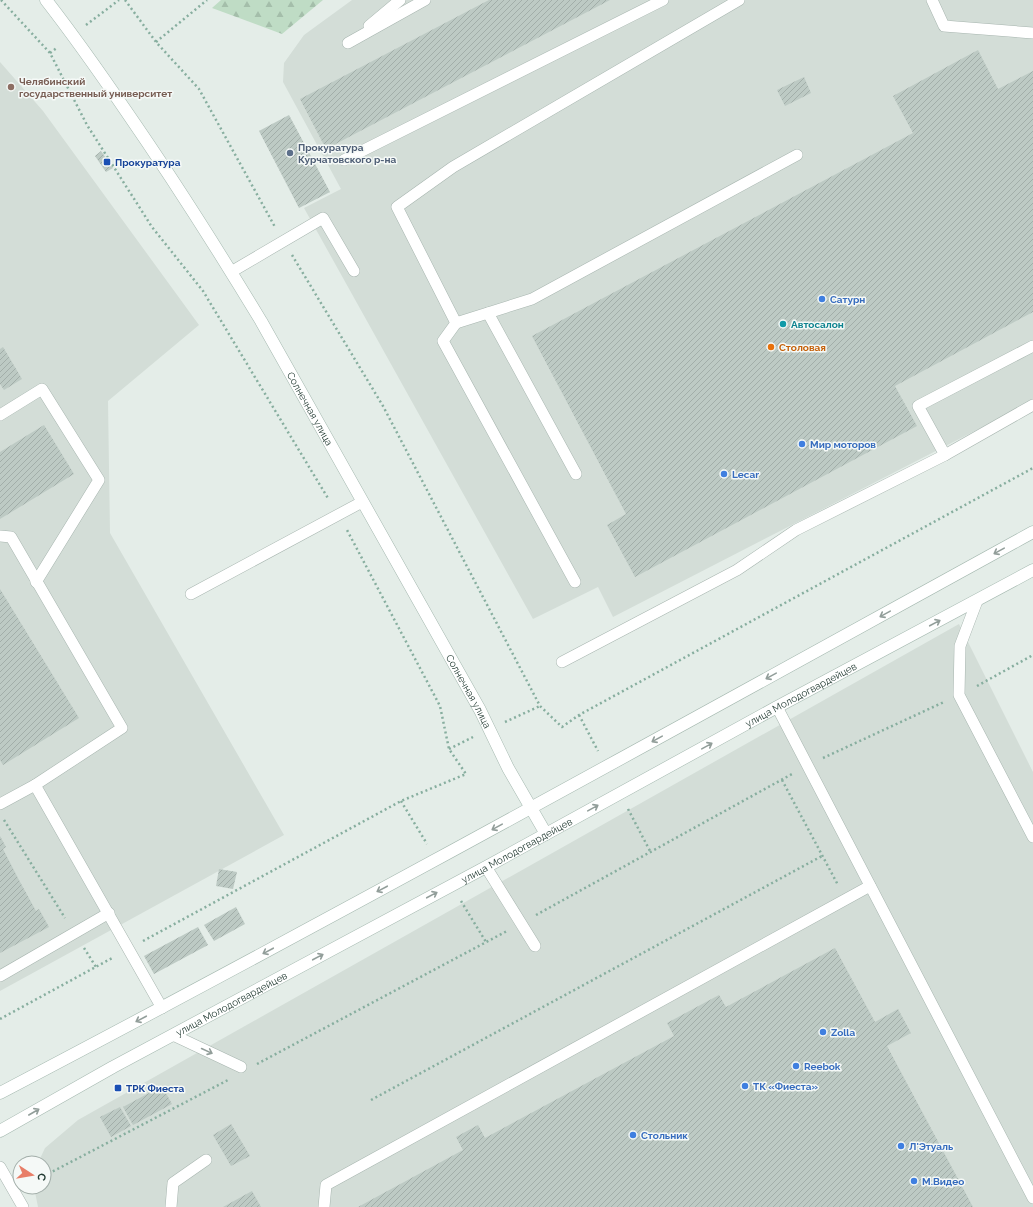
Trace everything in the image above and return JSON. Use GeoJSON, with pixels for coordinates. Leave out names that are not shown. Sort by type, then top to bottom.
{"type":"FeatureCollection","features":[{"type":"Feature","properties":{"kind":"main road","name":"Солнечная улица"},"geometry":{"type":"LineString","coordinates":[[46,0],[74,35],[162,162],[261,321],[480,710],[508,768],[546,834]]}},
{"type":"Feature","properties":{"kind":"main road"},"geometry":{"type":"LineString","coordinates":[[0,1093],[162,1008],[531,808],[1033,532]]}},
{"type":"Feature","properties":{"kind":"main road","name":"улица Молодогвардейцев"},"geometry":{"type":"LineString","coordinates":[[0,1131],[113,1067],[486,867],[778,707],[1033,570]]}},
{"type":"Feature","properties":{"kind":"lane"},"geometry":{"type":"LineString","coordinates":[[400,0],[348,43],[425,0]]}},
{"type":"Feature","properties":{"kind":"lane"},"geometry":{"type":"LineString","coordinates":[[344,160],[664,0]]}},
{"type":"Feature","properties":{"kind":"lane"},"geometry":{"type":"LineString","coordinates":[[932,0],[944,26],[1033,34]]}},
{"type":"Feature","properties":{"kind":"lane"},"geometry":{"type":"LineString","coordinates":[[456,323],[397,207],[453,167],[735,1]]}},
{"type":"Feature","properties":{"kind":"lane"},"geometry":{"type":"LineString","coordinates":[[575,582],[443,341],[456,323],[532,299],[797,155]]}},
{"type":"Feature","properties":{"kind":"lane"},"geometry":{"type":"LineString","coordinates":[[231,272],[323,218],[354,272]]}},
{"type":"Feature","properties":{"kind":"lane"},"geometry":{"type":"LineString","coordinates":[[488,313],[576,474]]}},
{"type":"Feature","properties":{"kind":"lane"},"geometry":{"type":"LineString","coordinates":[[945,455],[918,406],[1033,346]]}},
{"type":"Feature","properties":{"kind":"lane"},"geometry":{"type":"LineString","coordinates":[[0,415],[42,389],[100,480],[36,582]]}},
{"type":"Feature","properties":{"kind":"lane"},"geometry":{"type":"LineString","coordinates":[[562,662],[737,570],[796,530],[945,455],[1033,405]]}},
{"type":"Feature","properties":{"kind":"lane"},"geometry":{"type":"LineString","coordinates":[[191,594],[362,502]]}},
{"type":"Feature","properties":{"kind":"lane"},"geometry":{"type":"LineString","coordinates":[[0,536],[11,537],[122,728],[35,785],[0,804]]}},
{"type":"Feature","properties":{"kind":"lane"},"geometry":{"type":"LineString","coordinates":[[977,601],[960,646],[959,696],[1033,837]]}},
{"type":"Feature","properties":{"kind":"lane"},"geometry":{"type":"LineString","coordinates":[[778,707],[1033,1198]]}},
{"type":"Feature","properties":{"kind":"lane"},"geometry":{"type":"LineString","coordinates":[[35,785],[162,1008]]}},
{"type":"Feature","properties":{"kind":"lane"},"geometry":{"type":"LineString","coordinates":[[486,867],[534,946]]}},
{"type":"Feature","properties":{"kind":"lane"},"geometry":{"type":"LineString","coordinates":[[324,1207],[326,1185],[870,886]]}},
{"type":"Feature","properties":{"kind":"lane"},"geometry":{"type":"LineString","coordinates":[[0,976],[108,913]]}},
{"type":"Feature","properties":{"kind":"lane"},"geometry":{"type":"LineString","coordinates":[[173,1035],[241,1067]]}},
{"type":"Feature","properties":{"kind":"lane"},"geometry":{"type":"LineString","coordinates":[[171,1207],[173,1183],[206,1160]]}},
{"type":"Feature","properties":{"kind":"lane"},"geometry":{"type":"LineString","coordinates":[[0,1167],[22,1207]]}},
{"type":"Feature","properties":{"kind":"path"},"geometry":{"type":"LineString","coordinates":[[0,1019],[401,801],[466,774],[449,749],[440,706],[339,515],[203,291],[152,227],[87,125],[50,53],[1,0]]}},
{"type":"Feature","properties":{"kind":"path"},"geometry":{"type":"LineString","coordinates":[[156,42],[207,0]]}},
{"type":"Feature","properties":{"kind":"path"},"geometry":{"type":"LineString","coordinates":[[782,780],[846,899]]}},
{"type":"Feature","properties":{"kind":"path"},"geometry":{"type":"LineString","coordinates":[[0,813],[96,967]]}},
{"type":"Feature","properties":{"kind":"path"},"geometry":{"type":"LineString","coordinates":[[371,1100],[822,856]]}},
{"type":"Feature","properties":{"kind":"shaded area"},"geometry":{"type":"Polygon","coordinates":[[[352,0],[1033,0],[1033,401],[613,617],[598,587],[533,619],[304,208],[341,189],[283,82],[284,63],[304,35],[352,0]]]}},
{"type":"Feature","properties":{"kind":"shaded area"},"geometry":{"type":"Polygon","coordinates":[[[0,62],[43,111],[199,325],[108,401],[110,533],[284,835],[0,991],[0,62]]]}},
{"type":"Feature","properties":{"kind":"shaded area"},"geometry":{"type":"Polygon","coordinates":[[[959,624],[1033,772],[1033,1207],[38,1207],[36,1195],[52,1195],[52,1155],[42,1155],[45,1148],[78,1120],[959,624]]]}},
{"type":"Feature","properties":{"kind":"green space"},"geometry":{"type":"Polygon","coordinates":[[[221,0],[323,0],[282,34],[212,8],[221,0]]]}},
{"type":"Feature","properties":{"kind":"building"},"geometry":{"type":"Polygon","coordinates":[[[489,0],[610,0],[326,149],[300,99],[489,0]]]}},
{"type":"Feature","properties":{"kind":"building","name":"Автосалон"},"geometry":{"type":"Polygon","coordinates":[[[978,50],[998,89],[1033,71],[1033,312],[895,386],[917,426],[635,577],[607,525],[626,514],[532,336],[913,133],[893,96],[978,50]]]}},
{"type":"Feature","properties":{"kind":"building"},"geometry":{"type":"Polygon","coordinates":[[[804,77],[811,93],[785,106],[777,90],[804,77]]]}},
{"type":"Feature","properties":{"kind":"building","name":"Прокуратура Курчатовского р-на"},"geometry":{"type":"Polygon","coordinates":[[[289,115],[330,192],[299,208],[259,131],[289,115]]]}},
{"type":"Feature","properties":{"kind":"building"},"geometry":{"type":"Polygon","coordinates":[[[101,151],[113,168],[106,172],[95,156],[101,151]]]}},
{"type":"Feature","properties":{"kind":"building"},"geometry":{"type":"Polygon","coordinates":[[[3,347],[22,379],[4,390],[0,384],[0,349],[3,347]]]}},
{"type":"Feature","properties":{"kind":"building"},"geometry":{"type":"Polygon","coordinates":[[[44,425],[74,474],[0,519],[0,452],[44,425]]]}},
{"type":"Feature","properties":{"kind":"building"},"geometry":{"type":"Polygon","coordinates":[[[0,589],[79,718],[3,765],[0,760],[0,589]]]}},
{"type":"Feature","properties":{"kind":"building"},"geometry":{"type":"Polygon","coordinates":[[[0,836],[6,847],[3,849],[19,880],[36,911],[39,909],[49,927],[0,953],[0,836]]]}},
{"type":"Feature","properties":{"kind":"building"},"geometry":{"type":"Polygon","coordinates":[[[219,869],[237,872],[233,889],[216,886],[219,869]]]}},
{"type":"Feature","properties":{"kind":"building"},"geometry":{"type":"Polygon","coordinates":[[[236,907],[245,924],[214,941],[204,925],[236,907]]]}},
{"type":"Feature","properties":{"kind":"building"},"geometry":{"type":"Polygon","coordinates":[[[198,927],[208,945],[154,974],[144,956],[198,927]]]}},
{"type":"Feature","properties":{"kind":"building","name":"ТК «Фиеста»"},"geometry":{"type":"Polygon","coordinates":[[[835,948],[875,1022],[898,1009],[911,1033],[887,1046],[973,1207],[358,1207],[463,1150],[456,1137],[478,1125],[485,1138],[674,1036],[667,1023],[719,995],[726,1007],[835,948]]]}},
{"type":"Feature","properties":{"kind":"building"},"geometry":{"type":"Polygon","coordinates":[[[162,1086],[172,1104],[133,1125],[123,1107],[162,1086]]]}},
{"type":"Feature","properties":{"kind":"building"},"geometry":{"type":"Polygon","coordinates":[[[120,1107],[131,1126],[111,1137],[100,1117],[120,1107]]]}},
{"type":"Feature","properties":{"kind":"building"},"geometry":{"type":"Polygon","coordinates":[[[231,1124],[250,1156],[231,1166],[213,1135],[231,1124]]]}},
{"type":"Feature","properties":{"kind":"building"},"geometry":{"type":"Polygon","coordinates":[[[252,1191],[261,1207],[223,1207],[252,1191]]]}},
{"type":"Feature","properties":{"kind":"place","name":"Челябинский государственный университет"},"geometry":{"type":"Point","coordinates":[11,87]}},
{"type":"Feature","properties":{"kind":"place","name":"Прокуратура Курчатовского р-на"},"geometry":{"type":"Point","coordinates":[290,153]}},
{"type":"Feature","properties":{"kind":"place","name":"Прокуратура"},"geometry":{"type":"Point","coordinates":[107,162]}},
{"type":"Feature","properties":{"kind":"place","name":"Сатурн"},"geometry":{"type":"Point","coordinates":[822,299]}},
{"type":"Feature","properties":{"kind":"place","name":"Автосалон"},"geometry":{"type":"Point","coordinates":[783,324]}},
{"type":"Feature","properties":{"kind":"place","name":"Столовая"},"geometry":{"type":"Point","coordinates":[771,347]}},
{"type":"Feature","properties":{"kind":"place","name":"Мир моторов"},"geometry":{"type":"Point","coordinates":[802,444]}},
{"type":"Feature","properties":{"kind":"place","name":"Lecar"},"geometry":{"type":"Point","coordinates":[724,474]}},
{"type":"Feature","properties":{"kind":"place","name":"Zolla"},"geometry":{"type":"Point","coordinates":[823,1032]}},
{"type":"Feature","properties":{"kind":"place","name":"Reebok"},"geometry":{"type":"Point","coordinates":[796,1066]}},
{"type":"Feature","properties":{"kind":"place","name":"ТК «Фиеста»"},"geometry":{"type":"Point","coordinates":[745,1086]}},
{"type":"Feature","properties":{"kind":"place","name":"ТРК Фиеста"},"geometry":{"type":"Point","coordinates":[118,1088]}},
{"type":"Feature","properties":{"kind":"place","name":"Стольник"},"geometry":{"type":"Point","coordinates":[633,1135]}},
{"type":"Feature","properties":{"kind":"place","name":"Л'Этуаль"},"geometry":{"type":"Point","coordinates":[901,1146]}},
{"type":"Feature","properties":{"kind":"place","name":"М.Видео"},"geometry":{"type":"Point","coordinates":[914,1181]}}]}
